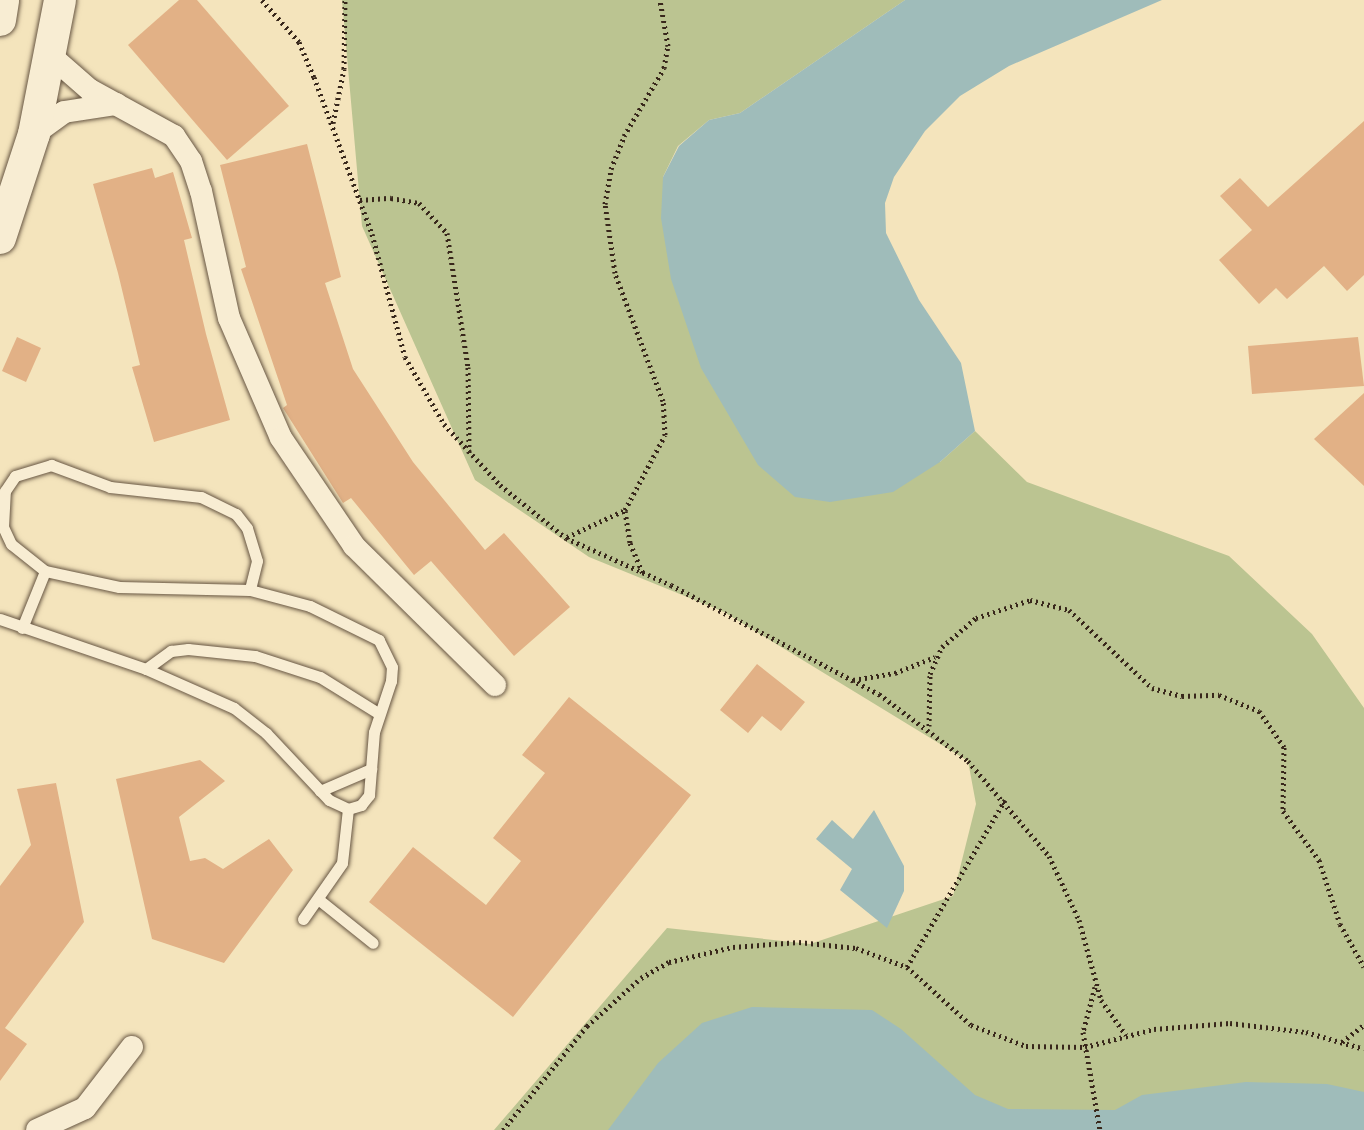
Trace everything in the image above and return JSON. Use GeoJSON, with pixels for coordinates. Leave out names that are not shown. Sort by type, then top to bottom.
{"type":"FeatureCollection","features":[{"type":"Feature","properties":{"kind":"street"},"geometry":{"type":"LineString","coordinates":[[0,20],[3,0]]}},
{"type":"Feature","properties":{"kind":"street"},"geometry":{"type":"LineString","coordinates":[[0,238],[34,134],[60,0]]}},
{"type":"Feature","properties":{"kind":"street"},"geometry":{"type":"LineString","coordinates":[[51,56],[90,90],[121,104],[174,136],[191,161],[222,293],[247,367],[315,494],[398,595],[495,685]]}},
{"type":"Feature","properties":{"kind":"street"},"geometry":{"type":"LineString","coordinates":[[34,134],[74,109],[121,104]]}},
{"type":"Feature","properties":{"kind":"street"},"geometry":{"type":"LineString","coordinates":[[37,1130],[85,1108],[132,1047]]}},
{"type":"Feature","properties":{"kind":"lane"},"geometry":{"type":"LineString","coordinates":[[250,590],[257,561],[254,543],[236,514],[191,494],[110,487],[51,465],[15,476],[1,509],[11,544],[45,571],[119,587],[250,590],[310,606],[379,640],[392,667],[378,713],[369,795],[348,809],[342,863],[303,919]]}},
{"type":"Feature","properties":{"kind":"lane"},"geometry":{"type":"LineString","coordinates":[[22,628],[45,571]]}},
{"type":"Feature","properties":{"kind":"lane"},"geometry":{"type":"LineString","coordinates":[[2,621],[146,669],[251,719],[320,791],[348,809]]}},
{"type":"Feature","properties":{"kind":"lane"},"geometry":{"type":"LineString","coordinates":[[146,669],[157,658],[180,650],[255,656],[320,677],[378,713]]}},
{"type":"Feature","properties":{"kind":"lane"},"geometry":{"type":"LineString","coordinates":[[320,791],[371,769]]}},
{"type":"Feature","properties":{"kind":"lane"},"geometry":{"type":"LineString","coordinates":[[318,899],[373,943]]}},
{"type":"Feature","properties":{"kind":"path"},"geometry":{"type":"LineString","coordinates":[[262,0],[299,42],[333,124],[360,200],[405,357],[444,424],[469,454],[566,538],[643,573],[852,680],[929,727],[1005,800],[1028,827],[1066,887],[1096,986],[1126,1035]]}},
{"type":"Feature","properties":{"kind":"path"},"geometry":{"type":"LineString","coordinates":[[333,124],[344,69],[345,0]]}},
{"type":"Feature","properties":{"kind":"path"},"geometry":{"type":"LineString","coordinates":[[566,538],[625,510],[660,452],[666,418],[615,273],[605,204],[624,136],[664,68],[668,46],[660,0]]}},
{"type":"Feature","properties":{"kind":"path"},"geometry":{"type":"LineString","coordinates":[[360,200],[391,198],[419,203],[447,233],[468,367],[469,454]]}},
{"type":"Feature","properties":{"kind":"path"},"geometry":{"type":"LineString","coordinates":[[625,510],[630,543],[643,573]]}},
{"type":"Feature","properties":{"kind":"path"},"geometry":{"type":"LineString","coordinates":[[852,680],[895,673],[935,657],[976,618],[1002,606],[1044,600],[1069,610],[1152,688],[1182,696],[1219,695],[1259,711],[1284,747],[1283,811],[1319,860],[1340,924],[1364,967]]}},
{"type":"Feature","properties":{"kind":"path"},"geometry":{"type":"LineString","coordinates":[[929,727],[927,692],[935,657]]}},
{"type":"Feature","properties":{"kind":"path"},"geometry":{"type":"LineString","coordinates":[[907,967],[1005,800]]}},
{"type":"Feature","properties":{"kind":"path"},"geometry":{"type":"LineString","coordinates":[[503,1130],[587,1026],[641,978],[669,962],[700,952],[799,942],[856,948],[907,967],[971,1025],[998,1038],[1041,1048],[1085,1047],[1126,1035],[1230,1023],[1268,1025],[1364,1049]]}},
{"type":"Feature","properties":{"kind":"path"},"geometry":{"type":"LineString","coordinates":[[1096,986],[1084,1018],[1085,1047],[1100,1130]]}},
{"type":"Feature","properties":{"kind":"path"},"geometry":{"type":"LineString","coordinates":[[1342,1042],[1364,1025]]}},
{"type":"Feature","properties":{"kind":"green space"},"geometry":{"type":"Polygon","coordinates":[[[342,0],[905,0],[740,113],[709,120],[678,146],[663,177],[940,462],[975,431],[1027,482],[1229,556],[1312,634],[1364,708],[1364,1130],[494,1130],[667,928],[810,944],[953,896],[976,804],[968,761],[724,612],[589,557],[475,480],[362,226],[342,0]]]}},
{"type":"Feature","properties":{"kind":"water"},"geometry":{"type":"Polygon","coordinates":[[[905,0],[1162,0],[1009,66],[960,96],[925,131],[894,177],[885,203],[886,233],[919,300],[961,363],[975,431],[940,462],[893,492],[830,502],[795,497],[758,465],[701,368],[671,279],[661,218],[663,177],[679,146],[709,120],[740,113],[905,0]]]}},
{"type":"Feature","properties":{"kind":"water"},"geometry":{"type":"Polygon","coordinates":[[[874,810],[904,866],[904,891],[887,928],[840,890],[852,869],[816,839],[832,820],[853,839],[874,810]]]}},
{"type":"Feature","properties":{"kind":"water"},"geometry":{"type":"Polygon","coordinates":[[[752,1007],[872,1010],[901,1029],[975,1095],[1008,1109],[1115,1110],[1142,1095],[1246,1082],[1327,1084],[1364,1092],[1364,1130],[608,1130],[658,1063],[702,1023],[752,1007]]]}},
{"type":"Feature","properties":{"kind":"building"},"geometry":{"type":"Polygon","coordinates":[[[179,0],[197,0],[289,106],[227,160],[128,45],[179,0]]]}},
{"type":"Feature","properties":{"kind":"building"},"geometry":{"type":"Polygon","coordinates":[[[1364,121],[1364,275],[1347,291],[1324,266],[1287,299],[1276,288],[1259,304],[1219,260],[1252,230],[1220,196],[1240,178],[1268,207],[1364,121]]]}},
{"type":"Feature","properties":{"kind":"building"},"geometry":{"type":"Polygon","coordinates":[[[307,144],[341,277],[325,283],[353,369],[413,462],[485,550],[504,533],[570,607],[514,656],[431,561],[414,575],[351,498],[343,503],[283,408],[287,405],[241,269],[246,267],[220,165],[307,144]]]}},
{"type":"Feature","properties":{"kind":"building"},"geometry":{"type":"Polygon","coordinates":[[[152,168],[155,178],[173,172],[192,238],[184,240],[230,420],[154,442],[132,367],[140,365],[93,184],[152,168]]]}},
{"type":"Feature","properties":{"kind":"building"},"geometry":{"type":"Polygon","coordinates":[[[17,337],[41,348],[26,382],[2,371],[17,337]]]}},
{"type":"Feature","properties":{"kind":"building"},"geometry":{"type":"Polygon","coordinates":[[[1358,337],[1364,386],[1252,394],[1248,346],[1358,337]]]}},
{"type":"Feature","properties":{"kind":"building"},"geometry":{"type":"Polygon","coordinates":[[[1364,393],[1364,486],[1314,439],[1364,393]]]}},
{"type":"Feature","properties":{"kind":"building"},"geometry":{"type":"Polygon","coordinates":[[[757,664],[805,702],[781,731],[762,716],[748,733],[720,710],[757,664]]]}},
{"type":"Feature","properties":{"kind":"building"},"geometry":{"type":"Polygon","coordinates":[[[569,697],[691,795],[513,1017],[369,902],[413,847],[486,905],[521,861],[493,838],[545,773],[522,755],[569,697]]]}},
{"type":"Feature","properties":{"kind":"building"},"geometry":{"type":"Polygon","coordinates":[[[200,760],[225,781],[179,817],[190,861],[205,858],[223,869],[269,839],[293,870],[224,963],[152,939],[116,779],[200,760]]]}},
{"type":"Feature","properties":{"kind":"building"},"geometry":{"type":"Polygon","coordinates":[[[56,783],[84,922],[5,1028],[27,1044],[0,1081],[0,886],[31,845],[17,789],[56,783]]]}}]}
